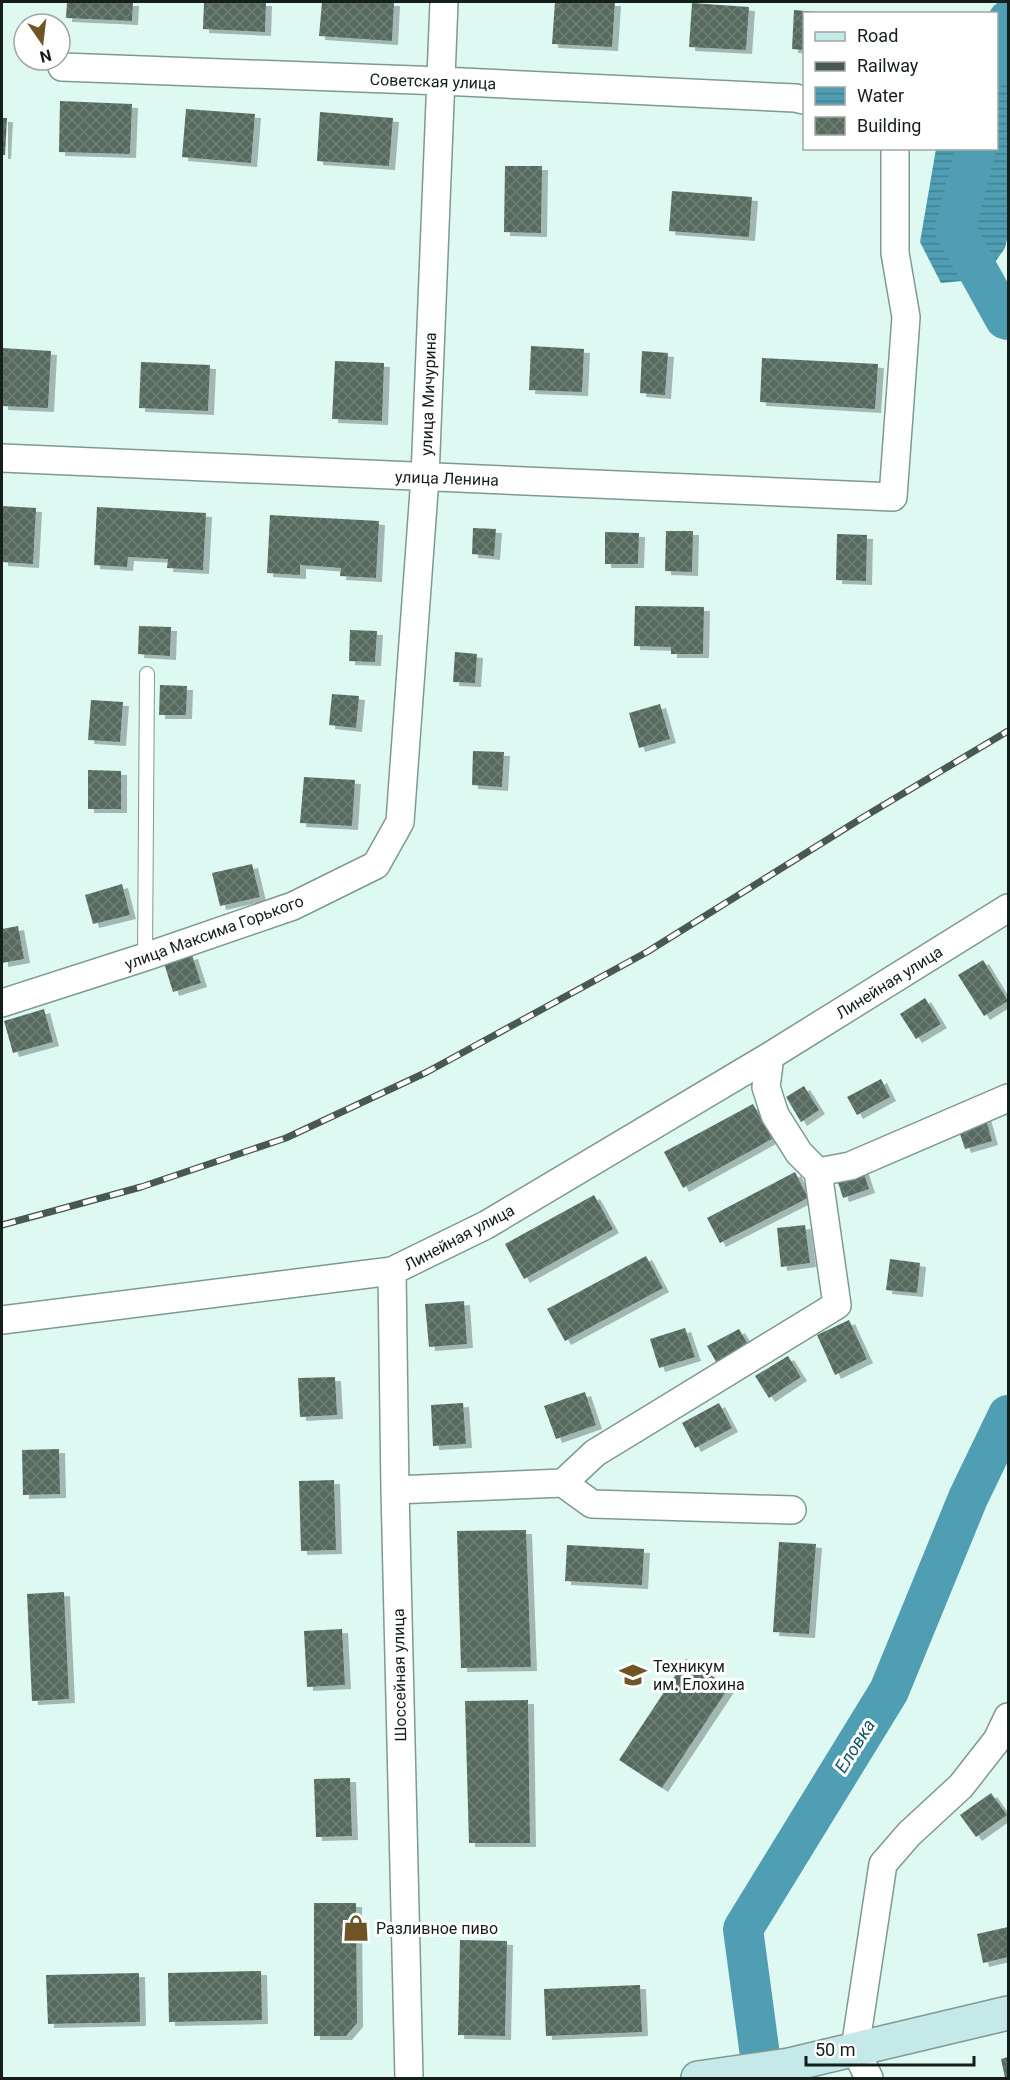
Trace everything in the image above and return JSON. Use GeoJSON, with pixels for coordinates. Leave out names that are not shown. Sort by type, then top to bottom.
{"type":"FeatureCollection","features":[{"type":"Feature","properties":{"kind":"main road"},"geometry":{"type":"LineString","coordinates":[[698,2079],[789,2065],[1008,2013]]}},
{"type":"Feature","properties":{"kind":"street","name":"улица Мичурина"},"geometry":{"type":"LineString","coordinates":[[400,822],[425,477],[444,2]]}},
{"type":"Feature","properties":{"kind":"street","name":"Советская улица"},"geometry":{"type":"LineString","coordinates":[[72,67],[442,81],[803,100]]}},
{"type":"Feature","properties":{"kind":"street","name":"улица Ленина"},"geometry":{"type":"LineString","coordinates":[[2,458],[893,497],[906,317],[895,253],[896,150]]}},
{"type":"Feature","properties":{"kind":"street","name":"улица Максима Горького"},"geometry":{"type":"LineString","coordinates":[[2,1003],[293,906],[376,866],[400,822]]}},
{"type":"Feature","properties":{"kind":"street","name":"Линейная улица"},"geometry":{"type":"LineString","coordinates":[[2,1320],[392,1271],[486,1225],[770,1056],[1008,908]]}},
{"type":"Feature","properties":{"kind":"street"},"geometry":{"type":"LineString","coordinates":[[563,1484],[596,1453],[837,1305],[818,1172],[799,1153],[776,1115],[766,1087],[770,1056]]}},
{"type":"Feature","properties":{"kind":"street"},"geometry":{"type":"LineString","coordinates":[[818,1172],[850,1166],[1008,1098]]}},
{"type":"Feature","properties":{"kind":"street","name":"Шоссейная улица"},"geometry":{"type":"LineString","coordinates":[[392,1271],[409,2079]]}},
{"type":"Feature","properties":{"kind":"street"},"geometry":{"type":"LineString","coordinates":[[395,1490],[563,1484],[592,1504],[792,1510]]}},
{"type":"Feature","properties":{"kind":"street"},"geometry":{"type":"LineString","coordinates":[[869,2079],[855,2049],[883,1864],[909,1834],[961,1786],[997,1740],[1008,1717]]}},
{"type":"Feature","properties":{"kind":"lane"},"geometry":{"type":"LineString","coordinates":[[145,957],[147,674]]}},
{"type":"Feature","properties":{"kind":"water"},"geometry":{"type":"Polygon","coordinates":[[[998,65],[1008,78],[1008,235],[1005,248],[983,279],[941,283],[920,242],[936,150],[998,150],[998,65]]]}},
{"type":"Feature","properties":{"kind":"building"},"geometry":{"type":"Polygon","coordinates":[[[67,2],[133,2],[132,21],[72,18],[72,12],[66,12],[67,2]]]}},
{"type":"Feature","properties":{"kind":"building"},"geometry":{"type":"Polygon","coordinates":[[[204,2],[266,2],[265,32],[203,29],[204,2]]]}},
{"type":"Feature","properties":{"kind":"building"},"geometry":{"type":"Polygon","coordinates":[[[322,2],[394,2],[392,41],[319,36],[322,2]]]}},
{"type":"Feature","properties":{"kind":"building"},"geometry":{"type":"Polygon","coordinates":[[[555,2],[615,2],[612,47],[552,44],[555,2]]]}},
{"type":"Feature","properties":{"kind":"building"},"geometry":{"type":"Polygon","coordinates":[[[692,3],[749,7],[746,50],[689,47],[692,3]]]}},
{"type":"Feature","properties":{"kind":"building"},"geometry":{"type":"Polygon","coordinates":[[[794,10],[816,12],[803,12],[803,50],[792,49],[794,10]]]}},
{"type":"Feature","properties":{"kind":"building"},"geometry":{"type":"Polygon","coordinates":[[[60,101],[132,104],[130,154],[59,152],[60,101]]]}},
{"type":"Feature","properties":{"kind":"building"},"geometry":{"type":"Polygon","coordinates":[[[186,109],[255,114],[251,163],[182,157],[186,109]]]}},
{"type":"Feature","properties":{"kind":"building"},"geometry":{"type":"Polygon","coordinates":[[[320,112],[393,118],[389,166],[317,161],[320,112]]]}},
{"type":"Feature","properties":{"kind":"building"},"geometry":{"type":"Polygon","coordinates":[[[2,118],[7,118],[5,155],[2,155],[2,118]]]}},
{"type":"Feature","properties":{"kind":"building"},"geometry":{"type":"Polygon","coordinates":[[[505,166],[542,166],[541,233],[504,232],[505,166]]]}},
{"type":"Feature","properties":{"kind":"building"},"geometry":{"type":"Polygon","coordinates":[[[672,191],[752,197],[749,237],[669,231],[672,191]]]}},
{"type":"Feature","properties":{"kind":"building"},"geometry":{"type":"Polygon","coordinates":[[[531,346],[584,349],[582,392],[529,390],[531,346]]]}},
{"type":"Feature","properties":{"kind":"building"},"geometry":{"type":"Polygon","coordinates":[[[2,348],[51,351],[48,408],[2,406],[2,348]]]}},
{"type":"Feature","properties":{"kind":"building"},"geometry":{"type":"Polygon","coordinates":[[[642,351],[668,353],[665,395],[640,393],[642,351]]]}},
{"type":"Feature","properties":{"kind":"building"},"geometry":{"type":"Polygon","coordinates":[[[762,358],[878,364],[875,409],[760,402],[762,358]]]}},
{"type":"Feature","properties":{"kind":"building"},"geometry":{"type":"Polygon","coordinates":[[[335,361],[384,363],[382,421],[332,419],[335,361]]]}},
{"type":"Feature","properties":{"kind":"building"},"geometry":{"type":"Polygon","coordinates":[[[141,362],[210,365],[208,411],[139,408],[141,362]]]}},
{"type":"Feature","properties":{"kind":"building"},"geometry":{"type":"Polygon","coordinates":[[[2,506],[36,508],[33,564],[2,562],[2,506]]]}},
{"type":"Feature","properties":{"kind":"building"},"geometry":{"type":"Polygon","coordinates":[[[97,507],[206,513],[203,570],[167,568],[168,559],[128,557],[127,567],[94,565],[97,507]]]}},
{"type":"Feature","properties":{"kind":"building"},"geometry":{"type":"Polygon","coordinates":[[[270,515],[379,521],[376,578],[340,576],[341,568],[300,565],[300,575],[267,573],[270,515]]]}},
{"type":"Feature","properties":{"kind":"building"},"geometry":{"type":"Polygon","coordinates":[[[473,528],[496,529],[494,556],[472,554],[473,528]]]}},
{"type":"Feature","properties":{"kind":"building"},"geometry":{"type":"Polygon","coordinates":[[[666,531],[693,531],[692,572],[665,571],[666,531]]]}},
{"type":"Feature","properties":{"kind":"building"},"geometry":{"type":"Polygon","coordinates":[[[605,532],[639,533],[638,564],[605,564],[605,532]]]}},
{"type":"Feature","properties":{"kind":"building"},"geometry":{"type":"Polygon","coordinates":[[[837,534],[867,535],[866,581],[836,580],[837,534]]]}},
{"type":"Feature","properties":{"kind":"building"},"geometry":{"type":"Polygon","coordinates":[[[635,606],[704,607],[703,654],[671,654],[671,647],[634,646],[635,606]]]}},
{"type":"Feature","properties":{"kind":"building"},"geometry":{"type":"Polygon","coordinates":[[[139,626],[171,627],[170,656],[138,654],[139,626]]]}},
{"type":"Feature","properties":{"kind":"building"},"geometry":{"type":"Polygon","coordinates":[[[350,630],[377,631],[375,662],[349,661],[350,630]]]}},
{"type":"Feature","properties":{"kind":"building"},"geometry":{"type":"Polygon","coordinates":[[[455,652],[477,654],[475,683],[453,682],[455,652]]]}},
{"type":"Feature","properties":{"kind":"building"},"geometry":{"type":"Polygon","coordinates":[[[160,685],[187,686],[186,715],[159,715],[160,685]]]}},
{"type":"Feature","properties":{"kind":"building"},"geometry":{"type":"Polygon","coordinates":[[[332,694],[359,696],[356,728],[329,725],[332,694]]]}},
{"type":"Feature","properties":{"kind":"building"},"geometry":{"type":"Polygon","coordinates":[[[91,700],[123,702],[120,742],[88,740],[91,700]]]}},
{"type":"Feature","properties":{"kind":"building"},"geometry":{"type":"Polygon","coordinates":[[[660,704],[670,739],[639,748],[629,713],[660,704]]]}},
{"type":"Feature","properties":{"kind":"building"},"geometry":{"type":"Polygon","coordinates":[[[473,751],[504,752],[502,787],[472,785],[473,751]]]}},
{"type":"Feature","properties":{"kind":"building"},"geometry":{"type":"Polygon","coordinates":[[[88,770],[121,771],[121,809],[88,809],[88,770]]]}},
{"type":"Feature","properties":{"kind":"building"},"geometry":{"type":"Polygon","coordinates":[[[304,777],[355,780],[352,826],[300,823],[304,777]]]}},
{"type":"Feature","properties":{"kind":"building"},"geometry":{"type":"Polygon","coordinates":[[[252,864],[260,897],[220,906],[212,873],[252,864]]]}},
{"type":"Feature","properties":{"kind":"building"},"geometry":{"type":"Polygon","coordinates":[[[122,884],[130,915],[93,924],[85,895],[122,884]]]}},
{"type":"Feature","properties":{"kind":"building"},"geometry":{"type":"Polygon","coordinates":[[[18,926],[24,959],[2,963],[2,929],[18,926]]]}},
{"type":"Feature","properties":{"kind":"building"},"geometry":{"type":"Polygon","coordinates":[[[192,955],[201,983],[173,992],[164,963],[192,955]]]}},
{"type":"Feature","properties":{"kind":"building"},"geometry":{"type":"Polygon","coordinates":[[[983,960],[1008,1001],[984,1016],[958,975],[983,960]]]}},
{"type":"Feature","properties":{"kind":"building"},"geometry":{"type":"Polygon","coordinates":[[[925,998],[941,1024],[916,1039],[900,1014],[925,998]]]}},
{"type":"Feature","properties":{"kind":"building"},"geometry":{"type":"Polygon","coordinates":[[[44,1009],[53,1042],[13,1053],[4,1021],[44,1009]]]}},
{"type":"Feature","properties":{"kind":"building"},"geometry":{"type":"Polygon","coordinates":[[[881,1079],[890,1097],[857,1115],[847,1097],[881,1079]]]}},
{"type":"Feature","properties":{"kind":"building"},"geometry":{"type":"Polygon","coordinates":[[[804,1086],[819,1110],[801,1122],[786,1097],[804,1086]]]}},
{"type":"Feature","properties":{"kind":"building"},"geometry":{"type":"Polygon","coordinates":[[[753,1104],[772,1139],[683,1188],[664,1152],[753,1104]]]}},
{"type":"Feature","properties":{"kind":"building"},"geometry":{"type":"Polygon","coordinates":[[[985,1116],[992,1141],[965,1149],[957,1125],[985,1116]]]}},
{"type":"Feature","properties":{"kind":"building"},"geometry":{"type":"Polygon","coordinates":[[[862,1168],[869,1189],[843,1198],[836,1176],[862,1168]]]}},
{"type":"Feature","properties":{"kind":"building"},"geometry":{"type":"Polygon","coordinates":[[[795,1172],[808,1198],[720,1243],[707,1218],[795,1172]]]}},
{"type":"Feature","properties":{"kind":"building"},"geometry":{"type":"Polygon","coordinates":[[[594,1195],[613,1229],[524,1279],[505,1244],[594,1195]]]}},
{"type":"Feature","properties":{"kind":"building"},"geometry":{"type":"Polygon","coordinates":[[[805,1225],[810,1263],[781,1267],[777,1228],[805,1225]]]}},
{"type":"Feature","properties":{"kind":"building"},"geometry":{"type":"Polygon","coordinates":[[[646,1256],[663,1288],[565,1341],[547,1309],[646,1256]]]}},
{"type":"Feature","properties":{"kind":"building"},"geometry":{"type":"Polygon","coordinates":[[[890,1259],[920,1263],[917,1293],[886,1290],[890,1259]]]}},
{"type":"Feature","properties":{"kind":"building"},"geometry":{"type":"Polygon","coordinates":[[[464,1301],[467,1344],[429,1347],[425,1304],[464,1301]]]}},
{"type":"Feature","properties":{"kind":"building"},"geometry":{"type":"Polygon","coordinates":[[[849,1320],[867,1359],[835,1375],[817,1335],[849,1320]]]}},
{"type":"Feature","properties":{"kind":"building"},"geometry":{"type":"Polygon","coordinates":[[[685,1328],[695,1357],[659,1368],[650,1339],[685,1328]]]}},
{"type":"Feature","properties":{"kind":"building"},"geometry":{"type":"Polygon","coordinates":[[[739,1329],[750,1348],[718,1365],[707,1346],[739,1329]]]}},
{"type":"Feature","properties":{"kind":"building"},"geometry":{"type":"Polygon","coordinates":[[[788,1356],[801,1377],[769,1398],[755,1376],[788,1356]]]}},
{"type":"Feature","properties":{"kind":"building"},"geometry":{"type":"Polygon","coordinates":[[[335,1377],[337,1415],[300,1417],[298,1378],[335,1377]]]}},
{"type":"Feature","properties":{"kind":"building"},"geometry":{"type":"Polygon","coordinates":[[[585,1392],[596,1425],[556,1439],[544,1406],[585,1392]]]}},
{"type":"Feature","properties":{"kind":"building"},"geometry":{"type":"Polygon","coordinates":[[[463,1403],[466,1444],[433,1446],[431,1405],[463,1403]]]}},
{"type":"Feature","properties":{"kind":"building"},"geometry":{"type":"Polygon","coordinates":[[[719,1403],[732,1428],[695,1448],[682,1423],[719,1403]]]}},
{"type":"Feature","properties":{"kind":"building"},"geometry":{"type":"Polygon","coordinates":[[[59,1449],[60,1494],[23,1495],[22,1450],[59,1449]]]}},
{"type":"Feature","properties":{"kind":"building"},"geometry":{"type":"Polygon","coordinates":[[[334,1480],[336,1550],[301,1551],[299,1481],[334,1480]]]}},
{"type":"Feature","properties":{"kind":"building"},"geometry":{"type":"Polygon","coordinates":[[[526,1530],[531,1667],[461,1668],[457,1531],[526,1530]]]}},
{"type":"Feature","properties":{"kind":"building"},"geometry":{"type":"Polygon","coordinates":[[[779,1542],[816,1544],[809,1634],[773,1632],[779,1542]]]}},
{"type":"Feature","properties":{"kind":"building"},"geometry":{"type":"Polygon","coordinates":[[[567,1545],[644,1549],[642,1585],[565,1581],[567,1545]]]}},
{"type":"Feature","properties":{"kind":"building"},"geometry":{"type":"Polygon","coordinates":[[[64,1592],[69,1699],[32,1701],[27,1594],[64,1592]]]}},
{"type":"Feature","properties":{"kind":"building"},"geometry":{"type":"Polygon","coordinates":[[[342,1629],[345,1685],[307,1687],[304,1631],[342,1629]]]}},
{"type":"Feature","properties":{"kind":"building"},"geometry":{"type":"Polygon","coordinates":[[[686,1659],[729,1687],[662,1788],[619,1760],[686,1659]]]}},
{"type":"Feature","properties":{"kind":"building"},"geometry":{"type":"Polygon","coordinates":[[[528,1700],[530,1843],[469,1843],[465,1701],[528,1700]]]}},
{"type":"Feature","properties":{"kind":"building"},"geometry":{"type":"Polygon","coordinates":[[[350,1778],[352,1836],[316,1837],[314,1779],[350,1778]]]}},
{"type":"Feature","properties":{"kind":"building"},"geometry":{"type":"Polygon","coordinates":[[[991,1793],[1007,1815],[976,1837],[960,1815],[991,1793]]]}},
{"type":"Feature","properties":{"kind":"building"},"geometry":{"type":"Polygon","coordinates":[[[314,1903],[356,1903],[357,2023],[346,2036],[314,2036],[314,1903]]]}},
{"type":"Feature","properties":{"kind":"building"},"geometry":{"type":"Polygon","coordinates":[[[1008,1927],[1008,1957],[983,1963],[977,1934],[1008,1927]]]}},
{"type":"Feature","properties":{"kind":"building"},"geometry":{"type":"Polygon","coordinates":[[[460,1940],[507,1941],[505,2036],[458,2035],[460,1940]]]}},
{"type":"Feature","properties":{"kind":"building"},"geometry":{"type":"Polygon","coordinates":[[[261,1971],[262,2020],[169,2022],[168,1973],[261,1971]]]}},
{"type":"Feature","properties":{"kind":"building"},"geometry":{"type":"Polygon","coordinates":[[[139,1973],[140,2022],[48,2024],[46,1975],[139,1973]]]}},
{"type":"Feature","properties":{"kind":"building"},"geometry":{"type":"Polygon","coordinates":[[[640,1985],[642,2032],[546,2036],[544,1989],[640,1985]]]}},
{"type":"Feature","properties":{"kind":"building"},"geometry":{"type":"Polygon","coordinates":[[[1008,2057],[1008,2078],[1005,2078],[1001,2059],[1008,2057]]]}},
{"type":"Feature","properties":{"kind":"waterway","name":"Еловка"},"geometry":{"type":"LineString","coordinates":[[998,59],[1008,20]]}},
{"type":"Feature","properties":{"kind":"waterway","name":"Еловка"},"geometry":{"type":"LineString","coordinates":[[975,150],[955,229],[1005,319],[1008,320]]}},
{"type":"Feature","properties":{"kind":"waterway","name":"Еловка"},"geometry":{"type":"LineString","coordinates":[[763,2078],[743,1929],[889,1691],[968,1498],[1008,1415]]}},
{"type":"Feature","properties":{"kind":"railway"},"geometry":{"type":"LineString","coordinates":[[2,1225],[141,1187],[286,1138],[427,1072],[647,952],[862,818],[1008,731]]}},
{"type":"Feature","properties":{"kind":"place","name":"Техникум им. Елохина"},"geometry":{"type":"Point","coordinates":[633,1675]}},
{"type":"Feature","properties":{"kind":"place","name":"Разливное пиво"},"geometry":{"type":"Point","coordinates":[356,1928]}}]}
